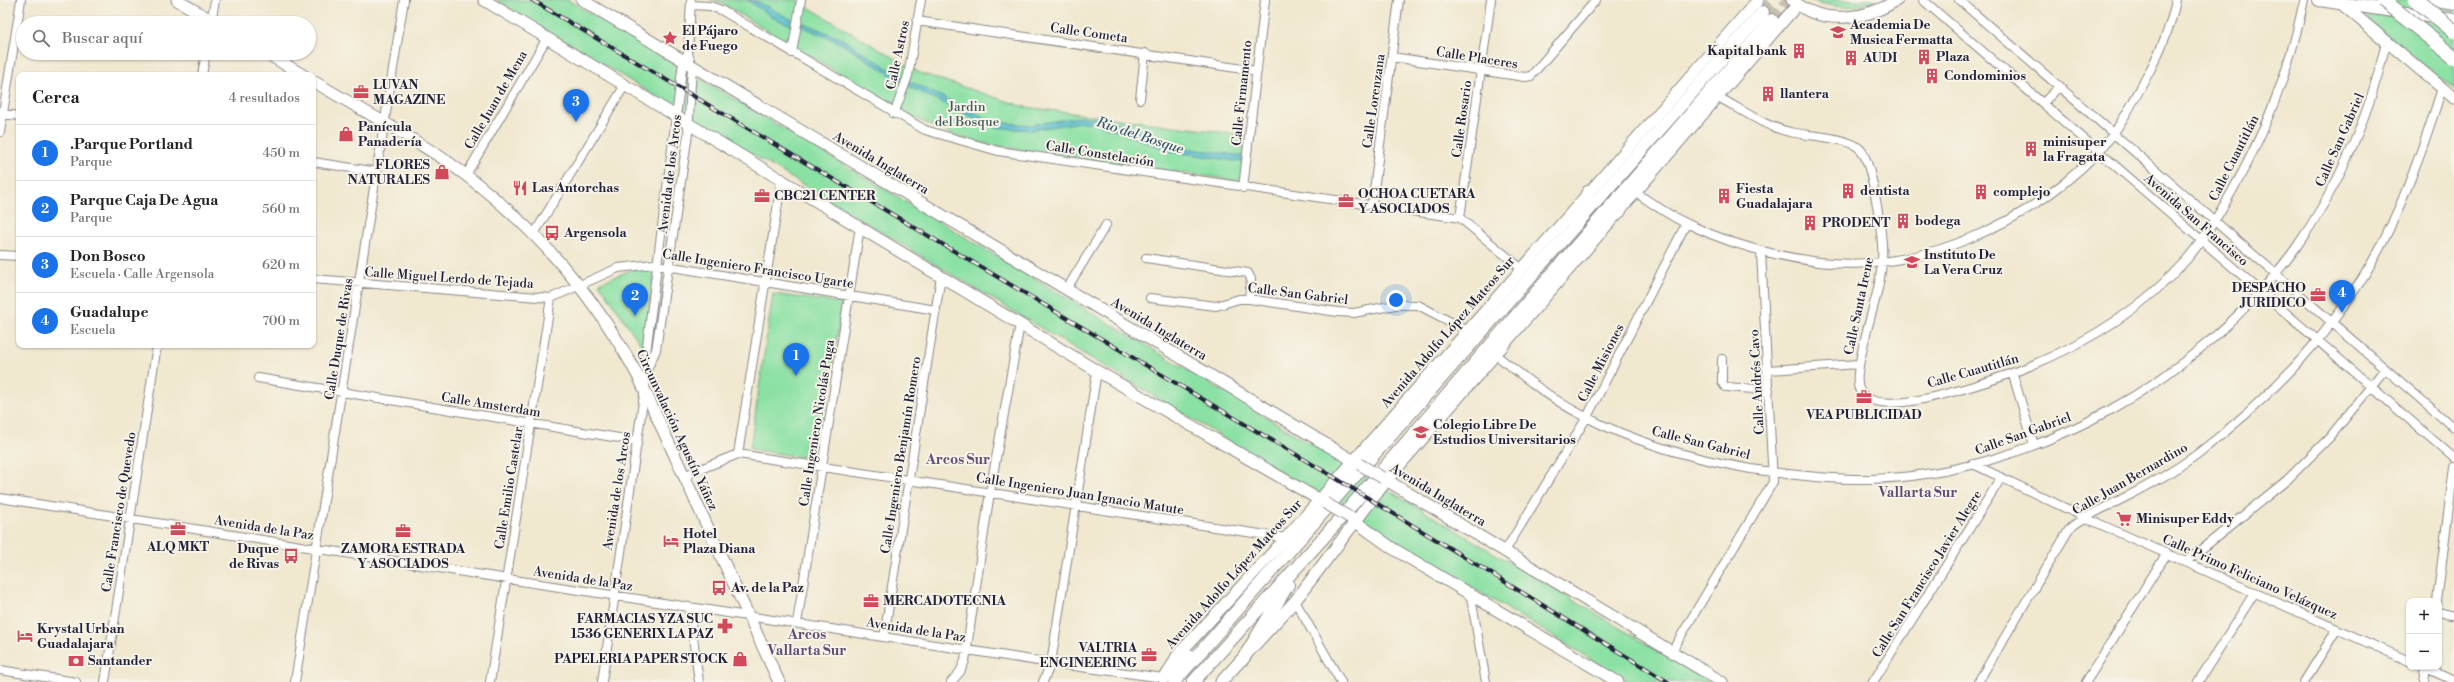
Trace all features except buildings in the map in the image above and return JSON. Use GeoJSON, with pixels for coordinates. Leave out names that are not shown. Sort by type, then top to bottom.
{"type":"FeatureCollection","features":[{"type":"Feature","properties":{"kind":"highway"},"geometry":{"type":"LineString","coordinates":[[2383,0],[2454,57]]}},
{"type":"Feature","properties":{"kind":"highway"},"geometry":{"type":"LineString","coordinates":[[2416,0],[2454,31]]}},
{"type":"Feature","properties":{"kind":"main road"},"geometry":{"type":"LineString","coordinates":[[2319,0],[2454,20]]}},
{"type":"Feature","properties":{"kind":"main road"},"geometry":{"type":"LineString","coordinates":[[2431,0],[2454,4]]}},
{"type":"Feature","properties":{"kind":"main road","name":"Avenida Adolfo López Mateos Sur"},"geometry":{"type":"LineString","coordinates":[[1166,681],[1243,594],[1277,564],[1564,238],[1768,16],[1576,246],[1303,560],[1193,682]]}},
{"type":"Feature","properties":{"kind":"main road"},"geometry":{"type":"LineString","coordinates":[[1564,238],[1588,192]]}},
{"type":"Feature","properties":{"kind":"main road"},"geometry":{"type":"LineString","coordinates":[[1576,246],[1620,211]]}},
{"type":"Feature","properties":{"kind":"main road"},"geometry":{"type":"LineString","coordinates":[[1243,659],[1303,560]]}},
{"type":"Feature","properties":{"kind":"street"},"geometry":{"type":"LineString","coordinates":[[18,16],[21,0]]}},
{"type":"Feature","properties":{"kind":"street"},"geometry":{"type":"LineString","coordinates":[[177,0],[203,16]]}},
{"type":"Feature","properties":{"kind":"street"},"geometry":{"type":"LineString","coordinates":[[213,16],[214,0]]}},
{"type":"Feature","properties":{"kind":"street","name":"Calle Duque de Rivas"},"geometry":{"type":"LineString","coordinates":[[295,682],[378,172],[404,0]]}},
{"type":"Feature","properties":{"kind":"street"},"geometry":{"type":"LineString","coordinates":[[484,0],[677,117],[782,178],[1097,371],[1352,519],[1392,548],[1470,592],[1618,682]]}},
{"type":"Feature","properties":{"kind":"street","name":"Avenida Inglaterra"},"geometry":{"type":"LineString","coordinates":[[582,0],[688,61],[1066,290],[1385,479],[1722,682]]}},
{"type":"Feature","properties":{"kind":"street"},"geometry":{"type":"LineString","coordinates":[[792,53],[801,0]]}},
{"type":"Feature","properties":{"kind":"street","name":"Calle Astros"},"geometry":{"type":"LineString","coordinates":[[894,114],[908,76],[921,0]]}},
{"type":"Feature","properties":{"kind":"street","name":"Calle Firmamento"},"geometry":{"type":"LineString","coordinates":[[1243,188],[1264,0]]}},
{"type":"Feature","properties":{"kind":"street","name":"Calle Lorenzana"},"geometry":{"type":"LineString","coordinates":[[1372,205],[1399,0]]}},
{"type":"Feature","properties":{"kind":"street","name":"Calle Rosario"},"geometry":{"type":"LineString","coordinates":[[1460,218],[1491,0]]}},
{"type":"Feature","properties":{"kind":"street","name":"Calle Placeres"},"geometry":{"type":"LineString","coordinates":[[1392,57],[1525,77],[1531,76],[1596,0]]}},
{"type":"Feature","properties":{"kind":"street","name":"Avenida Adolfo López Mateos Sur"},"geometry":{"type":"LineString","coordinates":[[1166,681],[1177,656],[1356,463],[1588,192],[1758,0]]}},
{"type":"Feature","properties":{"kind":"street"},"geometry":{"type":"LineString","coordinates":[[1221,682],[1295,601],[1352,519],[1385,479],[1496,355],[1718,97],[1794,2],[1826,16],[1856,17],[1871,13],[1897,0]]}},
{"type":"Feature","properties":{"kind":"street","name":"Avenida San Francisco"},"geometry":{"type":"LineString","coordinates":[[1923,0],[2454,458]]}},
{"type":"Feature","properties":{"kind":"street","name":"Avenida San Francisco"},"geometry":{"type":"LineString","coordinates":[[1959,0],[2454,428]]}},
{"type":"Feature","properties":{"kind":"street"},"geometry":{"type":"LineString","coordinates":[[1635,192],[1686,224],[1723,240],[1761,252],[1820,262],[1882,261],[1951,246],[1997,227],[2049,194],[2098,151],[2113,133],[2158,55],[2171,20],[2176,0]]}},
{"type":"Feature","properties":{"kind":"street","name":"Calle Cuautitlán"},"geometry":{"type":"LineString","coordinates":[[1859,364],[1859,390],[1871,400],[1903,402],[1958,391],[2012,375],[2059,354],[2096,334],[2129,311],[2163,284],[2202,241],[2215,221],[2263,132],[2293,50],[2304,0]]}},
{"type":"Feature","properties":{"kind":"street","name":"Avenida de los Arcos"},"geometry":{"type":"LineString","coordinates":[[648,367],[656,350],[689,124],[688,61],[691,2]]}},
{"type":"Feature","properties":{"kind":"street","name":"Calle Constelación"},"geometry":{"type":"LineString","coordinates":[[691,2],[715,8],[894,114],[925,130],[998,151],[1243,188],[1460,218]]}},
{"type":"Feature","properties":{"kind":"street"},"geometry":{"type":"LineString","coordinates":[[2339,2],[2386,43],[2454,98]]}},
{"type":"Feature","properties":{"kind":"street","name":"Calle Cometa"},"geometry":{"type":"LineString","coordinates":[[917,21],[1145,53],[1257,71]]}},
{"type":"Feature","properties":{"kind":"street"},"geometry":{"type":"LineString","coordinates":[[0,132],[16,30]]}},
{"type":"Feature","properties":{"kind":"street","name":"Calle Juan de Mena"},"geometry":{"type":"LineString","coordinates":[[466,175],[546,38]]}},
{"type":"Feature","properties":{"kind":"street","name":"Calle San Gabriel"},"geometry":{"type":"LineString","coordinates":[[1496,355],[1540,388],[1587,417],[1632,437],[1677,452],[1724,464],[1810,477],[1871,479],[1938,472],[1973,464],[2034,445],[2098,417],[2157,381],[2212,338],[2260,291],[2275,274],[2313,222],[2346,163],[2372,99],[2386,43]]}},
{"type":"Feature","properties":{"kind":"street"},"geometry":{"type":"LineString","coordinates":[[1140,100],[1145,53]]}},
{"type":"Feature","properties":{"kind":"street"},"geometry":{"type":"LineString","coordinates":[[203,72],[205,60]]}},
{"type":"Feature","properties":{"kind":"street"},"geometry":{"type":"LineString","coordinates":[[278,60],[298,72]]}},
{"type":"Feature","properties":{"kind":"street","name":"Avenida de los Arcos"},"geometry":{"type":"LineString","coordinates":[[602,682],[645,390],[648,367],[646,353],[677,117],[688,61]]}},
{"type":"Feature","properties":{"kind":"street","name":"Circunvalación Agustín Yáñez"},"geometry":{"type":"LineString","coordinates":[[316,83],[466,175],[534,234],[580,285],[613,333],[645,390],[778,682]]}},
{"type":"Feature","properties":{"kind":"street"},"geometry":{"type":"LineString","coordinates":[[534,234],[625,85]]}},
{"type":"Feature","properties":{"kind":"street"},"geometry":{"type":"LineString","coordinates":[[2043,103],[2060,86]]}},
{"type":"Feature","properties":{"kind":"street","name":"Calle Juan Bernardino"},"geometry":{"type":"LineString","coordinates":[[1978,682],[2070,528],[2159,479],[2195,456],[2250,410],[2318,340],[2368,268],[2398,210],[2422,151],[2442,88]]}},
{"type":"Feature","properties":{"kind":"street","name":"Calle Santa Irene"},"geometry":{"type":"LineString","coordinates":[[1718,97],[1786,132],[1851,143],[1863,151],[1871,173],[1882,261],[1859,364],[1768,370]]}},
{"type":"Feature","properties":{"kind":"street"},"geometry":{"type":"LineString","coordinates":[[2,113],[16,115]]}},
{"type":"Feature","properties":{"kind":"street"},"geometry":{"type":"LineString","coordinates":[[316,162],[378,172]]}},
{"type":"Feature","properties":{"kind":"street"},"geometry":{"type":"LineString","coordinates":[[683,476],[738,454],[782,178]]}},
{"type":"Feature","properties":{"kind":"street"},"geometry":{"type":"LineString","coordinates":[[1460,218],[1522,269]]}},
{"type":"Feature","properties":{"kind":"street","name":"Calle Misiones"},"geometry":{"type":"LineString","coordinates":[[1505,551],[1587,417],[1686,224]]}},
{"type":"Feature","properties":{"kind":"street"},"geometry":{"type":"LineString","coordinates":[[1066,290],[1106,225]]}},
{"type":"Feature","properties":{"kind":"street","name":"Calle Ingeniero Nicolás Puga"},"geometry":{"type":"LineString","coordinates":[[797,623],[860,227]]}},
{"type":"Feature","properties":{"kind":"street","name":"Calle Andrés Cavo"},"geometry":{"type":"LineString","coordinates":[[1672,651],[1771,489],[1774,472],[1761,252]]}},
{"type":"Feature","properties":{"kind":"street"},"geometry":{"type":"LineString","coordinates":[[0,255],[16,256]]}},
{"type":"Feature","properties":{"kind":"street"},"geometry":{"type":"LineString","coordinates":[[1146,258],[1245,272],[1251,279],[1248,299]]}},
{"type":"Feature","properties":{"kind":"street","name":"Calle Ingeniero Francisco Ugarte"},"geometry":{"type":"LineString","coordinates":[[580,285],[618,268],[657,264],[936,310]]}},
{"type":"Feature","properties":{"kind":"street","name":"Calle Ingeniero Benjamín Romero"},"geometry":{"type":"LineString","coordinates":[[884,637],[941,276]]}},
{"type":"Feature","properties":{"kind":"street","name":"Calle Miguel Lerdo de Tejada"},"geometry":{"type":"LineString","coordinates":[[316,279],[551,298],[580,285]]}},
{"type":"Feature","properties":{"kind":"street","name":"Calle Emilio Castelar"},"geometry":{"type":"LineString","coordinates":[[490,682],[551,298]]}},
{"type":"Feature","properties":{"kind":"street","name":"Calle San Gabriel"},"geometry":{"type":"LineString","coordinates":[[1150,298],[1216,306],[1239,299],[1248,299],[1354,313],[1395,305],[1418,305],[1468,331]]}},
{"type":"Feature","properties":{"kind":"street"},"geometry":{"type":"LineString","coordinates":[[951,682],[960,672],[965,661],[990,492],[1020,324]]}},
{"type":"Feature","properties":{"kind":"street","name":"Calle Francisco de Quevedo"},"geometry":{"type":"LineString","coordinates":[[106,682],[157,348]]}},
{"type":"Feature","properties":{"kind":"street"},"geometry":{"type":"LineString","coordinates":[[1722,359],[1722,382],[1725,388],[1769,390]]}},
{"type":"Feature","properties":{"kind":"street"},"geometry":{"type":"LineString","coordinates":[[2187,561],[2286,480],[2330,437],[2385,369]]}},
{"type":"Feature","properties":{"kind":"street"},"geometry":{"type":"LineString","coordinates":[[1043,682],[1051,663],[1097,371]]}},
{"type":"Feature","properties":{"kind":"street"},"geometry":{"type":"LineString","coordinates":[[2012,375],[2034,445]]}},
{"type":"Feature","properties":{"kind":"street","name":"Calle Amsterdam"},"geometry":{"type":"LineString","coordinates":[[258,378],[637,441]]}},
{"type":"Feature","properties":{"kind":"street","name":"Calle Ingeniero Juan Ignacio Matute"},"geometry":{"type":"LineString","coordinates":[[738,454],[1286,538]]}},
{"type":"Feature","properties":{"kind":"street","name":"Calle Primo Feliciano Velázquez"},"geometry":{"type":"LineString","coordinates":[[1973,464],[2086,518],[2187,561],[2406,660]]}},
{"type":"Feature","properties":{"kind":"street"},"geometry":{"type":"LineString","coordinates":[[2437,598],[2454,468]]}},
{"type":"Feature","properties":{"kind":"street","name":"Calle San Francisco Javier Alegre"},"geometry":{"type":"LineString","coordinates":[[1873,682],[2001,478]]}},
{"type":"Feature","properties":{"kind":"street","name":"Avenida de la Paz"},"geometry":{"type":"LineString","coordinates":[[0,498],[507,579],[1166,681]]}},
{"type":"Feature","properties":{"kind":"street"},"geometry":{"type":"LineString","coordinates":[[2086,682],[2167,553]]}},
{"type":"Feature","properties":{"kind":"street"},"geometry":{"type":"LineString","coordinates":[[1470,592],[1486,682]]}},
{"type":"Feature","properties":{"kind":"street"},"geometry":{"type":"LineString","coordinates":[[2198,682],[2255,592]]}},
{"type":"Feature","properties":{"kind":"street"},"geometry":{"type":"LineString","coordinates":[[1295,601],[1341,682]]}},
{"type":"Feature","properties":{"kind":"street"},"geometry":{"type":"LineString","coordinates":[[689,607],[699,682]]}},
{"type":"Feature","properties":{"kind":"street"},"geometry":{"type":"LineString","coordinates":[[2442,613],[2454,616]]}},
{"type":"Feature","properties":{"kind":"street"},"geometry":{"type":"LineString","coordinates":[[2304,682],[2337,629]]}},
{"type":"Feature","properties":{"kind":"street"},"geometry":{"type":"LineString","coordinates":[[0,670],[76,682]]}},
{"type":"Feature","properties":{"kind":"street"},"geometry":{"type":"LineString","coordinates":[[2424,682],[2425,670]]}},
{"type":"Feature","properties":{"kind":"street"},"geometry":{"type":"LineString","coordinates":[[2431,670],[2454,681]]}},
{"type":"Feature","properties":{"kind":"green space"},"geometry":{"type":"Polygon","coordinates":[[[496,0],[568,0],[1710,682],[1629,682],[496,0]]]}},
{"type":"Feature","properties":{"kind":"green space","name":"Jardin del Bosque"},"geometry":{"type":"Polygon","coordinates":[[[710,0],[796,0],[920,73],[1025,107],[1244,135],[1245,182],[990,145],[959,137],[914,118],[718,1],[710,0]]]}},
{"type":"Feature","properties":{"kind":"green space"},"geometry":{"type":"Polygon","coordinates":[[[1811,0],[1877,0],[1852,7],[1844,7],[1827,5],[1811,0]]]}},
{"type":"Feature","properties":{"kind":"green space"},"geometry":{"type":"Polygon","coordinates":[[[2344,0],[2448,0],[2454,5],[2454,89],[2344,0]]]}},
{"type":"Feature","properties":{"kind":"green space"},"geometry":{"type":"Polygon","coordinates":[[[655,266],[644,349],[599,283],[636,268],[655,266]]]}},
{"type":"Feature","properties":{"kind":"green space"},"geometry":{"type":"Polygon","coordinates":[[[773,294],[842,303],[818,460],[750,449],[773,294]]]}},
{"type":"Feature","properties":{"kind":"water"},"geometry":{"type":"Polygon","coordinates":[[[747,0],[758,2],[793,20],[794,23],[791,25],[774,18],[747,0]]]}},
{"type":"Feature","properties":{"kind":"water"},"geometry":{"type":"Polygon","coordinates":[[[803,23],[842,39],[905,79],[904,83],[842,44],[799,25],[803,23]]]}},
{"type":"Feature","properties":{"kind":"water","name":"Rio del Bosque"},"geometry":{"type":"Polygon","coordinates":[[[911,82],[994,122],[1030,125],[1080,117],[1097,118],[1121,124],[1170,146],[1242,156],[1242,162],[1170,151],[1096,123],[1080,122],[1031,130],[993,127],[908,86],[908,83],[911,82]]]}},
{"type":"Feature","properties":{"kind":"tunnel"},"geometry":{"type":"LineString","coordinates":[[1763,12],[1774,0]]}},
{"type":"Feature","properties":{"kind":"tunnel"},"geometry":{"type":"LineString","coordinates":[[1772,20],[1790,0]]}},
{"type":"Feature","properties":{"kind":"railway"},"geometry":{"type":"LineString","coordinates":[[532,0],[1337,479],[1668,682]]}},
{"type":"Feature","properties":{"kind":"place","name":"Academia De Musica Fermatta"},"geometry":{"type":"Point","coordinates":[1838,32]}},
{"type":"Feature","properties":{"kind":"place","name":"El Pájaro de Fuego"},"geometry":{"type":"Point","coordinates":[670,38]}},
{"type":"Feature","properties":{"kind":"place","name":"Kapital bank"},"geometry":{"type":"Point","coordinates":[1799,51]}},
{"type":"Feature","properties":{"kind":"place","name":"Plaza"},"geometry":{"type":"Point","coordinates":[1924,57]}},
{"type":"Feature","properties":{"kind":"place","name":"AUDI"},"geometry":{"type":"Point","coordinates":[1851,58]}},
{"type":"Feature","properties":{"kind":"place","name":"Condominios"},"geometry":{"type":"Point","coordinates":[1932,76]}},
{"type":"Feature","properties":{"kind":"place","name":"LUVAN MAGAZINE"},"geometry":{"type":"Point","coordinates":[361,92]}},
{"type":"Feature","properties":{"kind":"place","name":"llantera"},"geometry":{"type":"Point","coordinates":[1768,94]}},
{"type":"Feature","properties":{"kind":"place","name":"Don Bosco"},"geometry":{"type":"Point","coordinates":[576,122]}},
{"type":"Feature","properties":{"kind":"place","name":"Panícula Panadería"},"geometry":{"type":"Point","coordinates":[346,134]}},
{"type":"Feature","properties":{"kind":"place","name":"minisuper la Fragata"},"geometry":{"type":"Point","coordinates":[2031,149]}},
{"type":"Feature","properties":{"kind":"place","name":"FLORES NATURALES"},"geometry":{"type":"Point","coordinates":[442,172]}},
{"type":"Feature","properties":{"kind":"place","name":"Las Antorchas"},"geometry":{"type":"Point","coordinates":[520,188]}},
{"type":"Feature","properties":{"kind":"place","name":"dentista"},"geometry":{"type":"Point","coordinates":[1848,191]}},
{"type":"Feature","properties":{"kind":"place","name":"complejo"},"geometry":{"type":"Point","coordinates":[1981,192]}},
{"type":"Feature","properties":{"kind":"place","name":"CBC21 CENTER"},"geometry":{"type":"Point","coordinates":[762,196]}},
{"type":"Feature","properties":{"kind":"place","name":"Fiesta Guadalajara"},"geometry":{"type":"Point","coordinates":[1724,196]}},
{"type":"Feature","properties":{"kind":"place","name":"OCHOA CUETARA Y ASOCIADOS"},"geometry":{"type":"Point","coordinates":[1346,201]}},
{"type":"Feature","properties":{"kind":"place","name":"bodega"},"geometry":{"type":"Point","coordinates":[1903,221]}},
{"type":"Feature","properties":{"kind":"place","name":"PRODENT"},"geometry":{"type":"Point","coordinates":[1810,223]}},
{"type":"Feature","properties":{"kind":"place","name":"Argensola"},"geometry":{"type":"Point","coordinates":[552,233]}},
{"type":"Feature","properties":{"kind":"place","name":"Instituto De La Vera Cruz"},"geometry":{"type":"Point","coordinates":[1912,262]}},
{"type":"Feature","properties":{"kind":"place","name":"DESPACHO JURIDICO"},"geometry":{"type":"Point","coordinates":[2318,295]}},
{"type":"Feature","properties":{"kind":"place","name":"Guadalupe"},"geometry":{"type":"Point","coordinates":[2342,313]}},
{"type":"Feature","properties":{"kind":"place","name":"Parque Caja De Agua"},"geometry":{"type":"Point","coordinates":[635,316]}},
{"type":"Feature","properties":{"kind":"place","name":".Parque Portland"},"geometry":{"type":"Point","coordinates":[796,376]}},
{"type":"Feature","properties":{"kind":"place","name":"VEA PUBLICIDAD"},"geometry":{"type":"Point","coordinates":[1864,397]}},
{"type":"Feature","properties":{"kind":"place","name":"Colegio Libre De Estudios Universitarios"},"geometry":{"type":"Point","coordinates":[1421,432]}},
{"type":"Feature","properties":{"kind":"place","name":"Minisuper Eddy"},"geometry":{"type":"Point","coordinates":[2124,519]}},
{"type":"Feature","properties":{"kind":"place","name":"ALQ MKT"},"geometry":{"type":"Point","coordinates":[178,529]}},
{"type":"Feature","properties":{"kind":"place","name":"ZAMORA ESTRADA Y ASOCIADOS"},"geometry":{"type":"Point","coordinates":[403,531]}},
{"type":"Feature","properties":{"kind":"place","name":"Hotel Plaza Diana"},"geometry":{"type":"Point","coordinates":[671,541]}},
{"type":"Feature","properties":{"kind":"place","name":"Duque de Rivas"},"geometry":{"type":"Point","coordinates":[291,556]}},
{"type":"Feature","properties":{"kind":"place","name":"Av. de la Paz"},"geometry":{"type":"Point","coordinates":[719,588]}},
{"type":"Feature","properties":{"kind":"place","name":"MERCADOTECNIA"},"geometry":{"type":"Point","coordinates":[871,601]}},
{"type":"Feature","properties":{"kind":"place","name":"FARMACIAS YZA SUC 1536 GENERIX LA PAZ"},"geometry":{"type":"Point","coordinates":[725,626]}},
{"type":"Feature","properties":{"kind":"place","name":"Krystal Urban Guadalajara"},"geometry":{"type":"Point","coordinates":[25,636]}},
{"type":"Feature","properties":{"kind":"place","name":"VALTRIA ENGINEERING"},"geometry":{"type":"Point","coordinates":[1149,655]}},
{"type":"Feature","properties":{"kind":"place","name":"PAPELERIA PAPER STOCK"},"geometry":{"type":"Point","coordinates":[740,659]}},
{"type":"Feature","properties":{"kind":"place","name":"Santander"},"geometry":{"type":"Point","coordinates":[76,661]}},
{"type":"Feature","properties":{"kind":"district","name":"Arcos Sur"},"geometry":{"type":"Point","coordinates":[958,460]}},
{"type":"Feature","properties":{"kind":"district","name":"Vallarta Sur"},"geometry":{"type":"Point","coordinates":[1918,493]}},
{"type":"Feature","properties":{"kind":"district","name":"Arcos Vallarta Sur"},"geometry":{"type":"Point","coordinates":[807,644]}}]}
